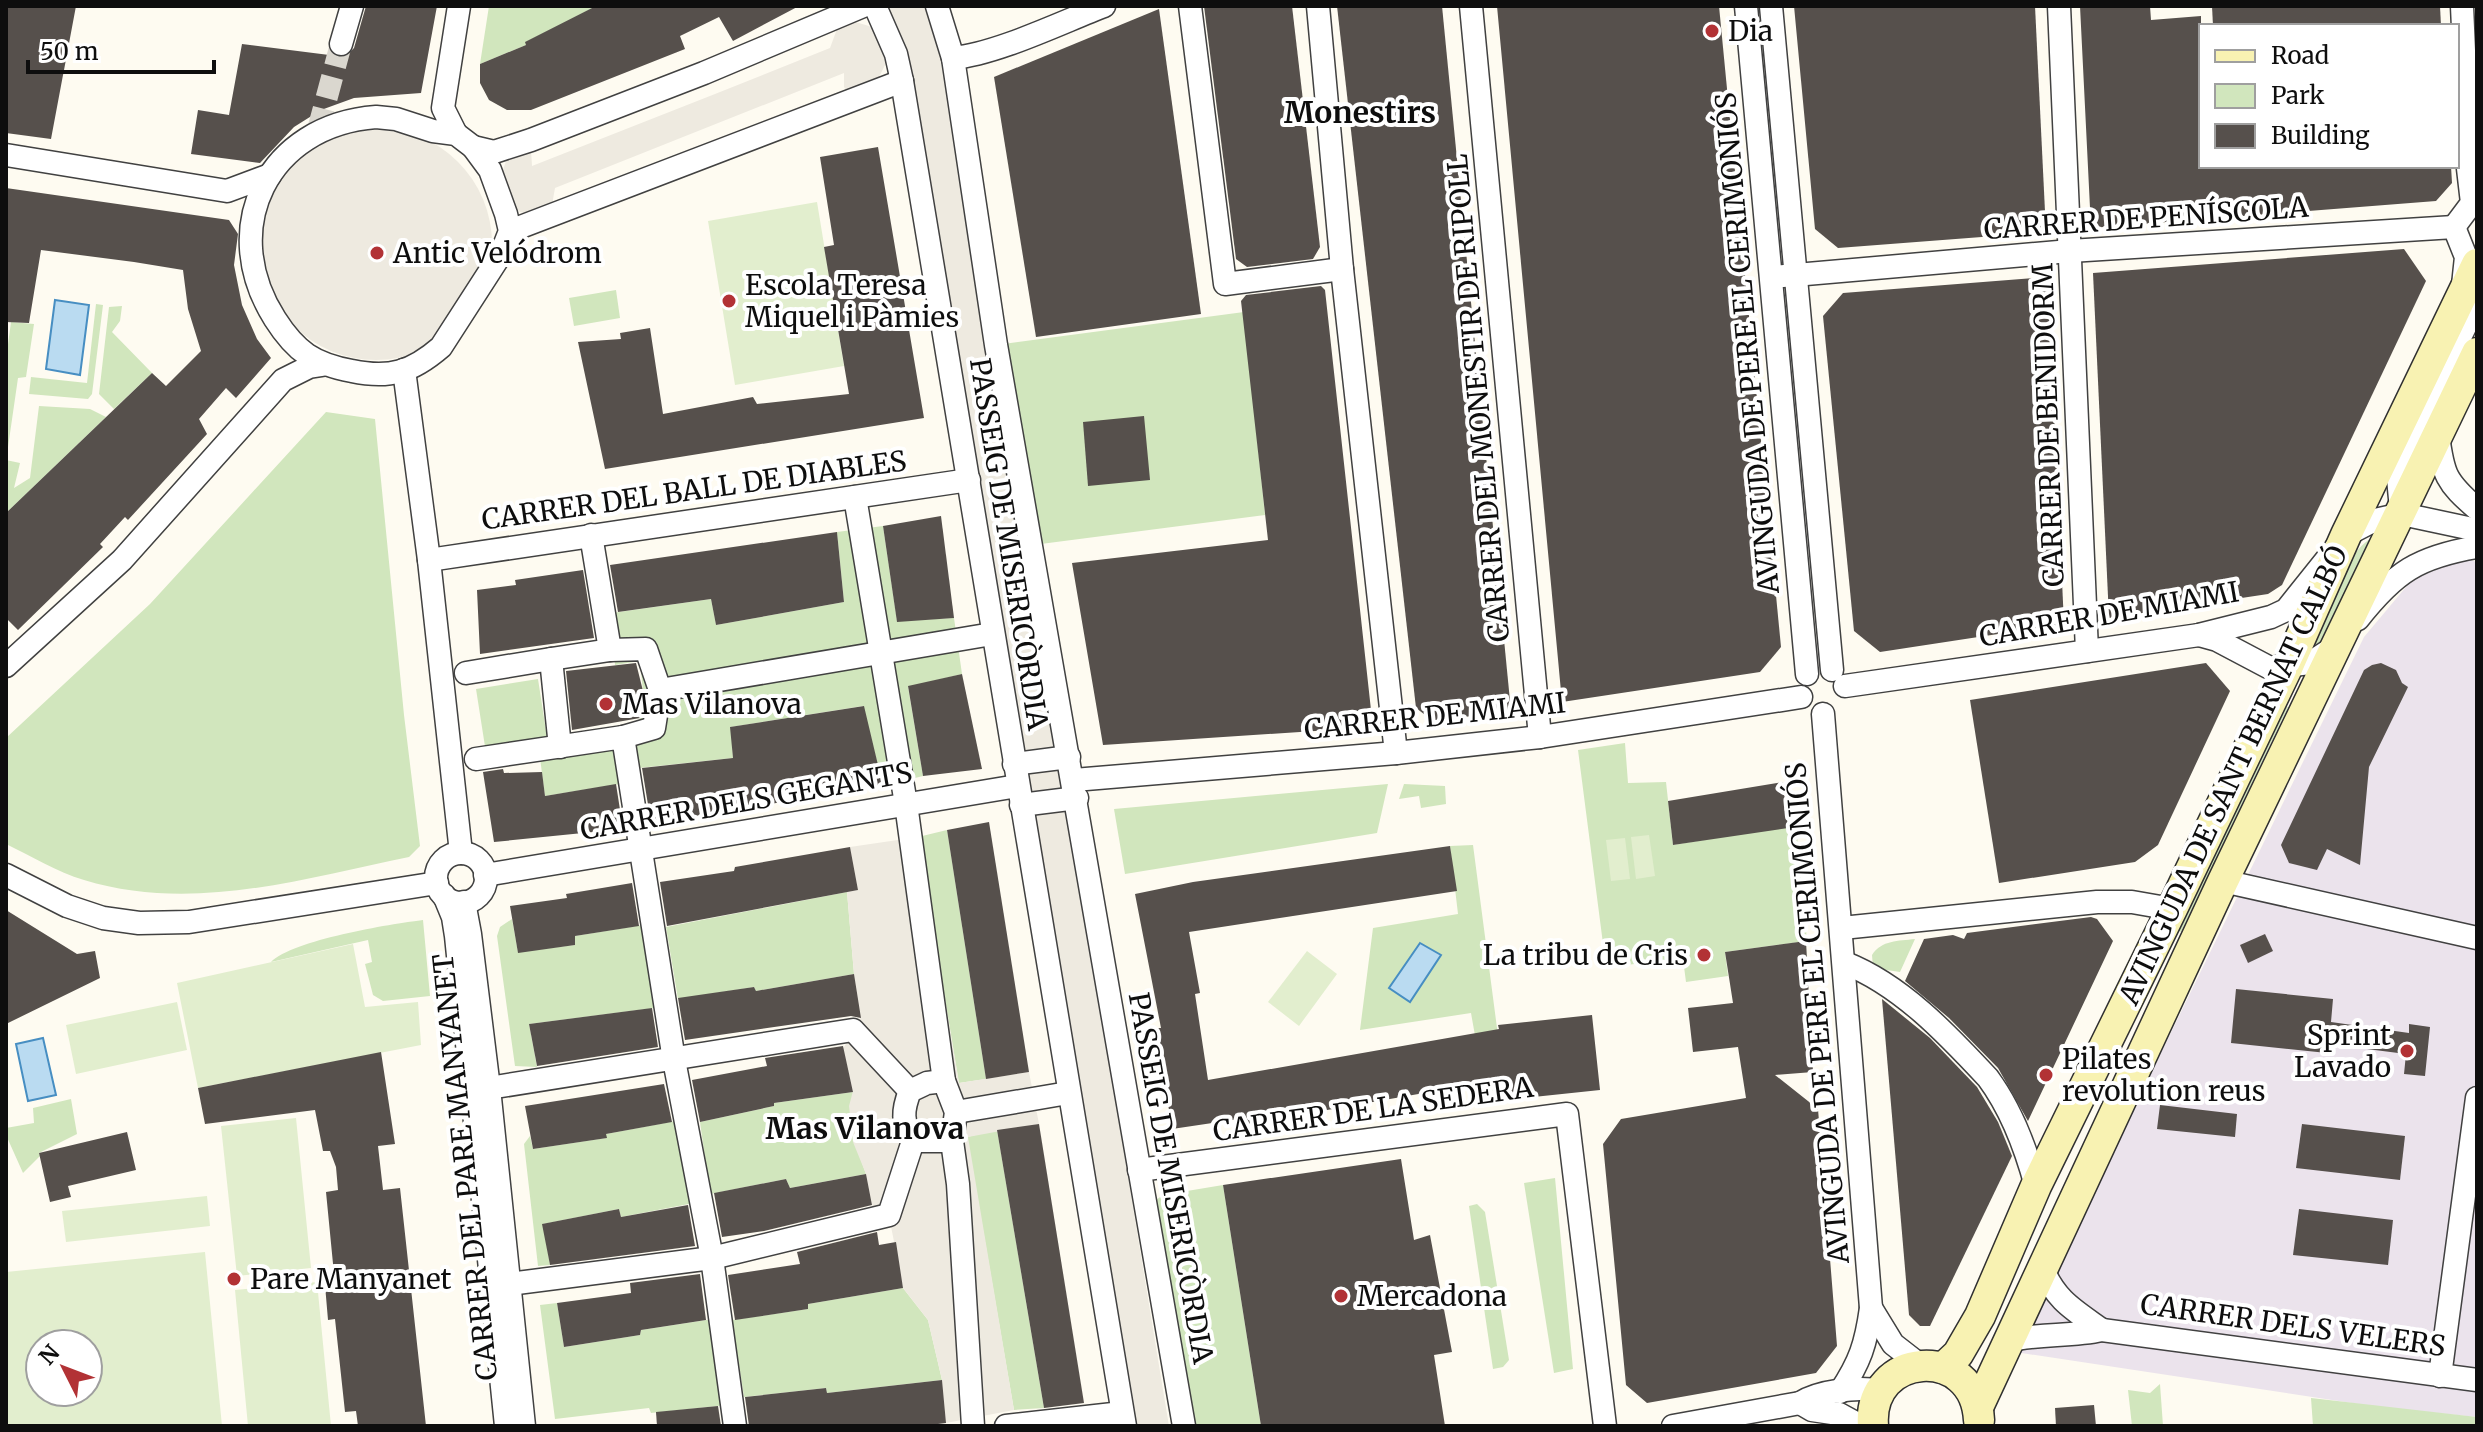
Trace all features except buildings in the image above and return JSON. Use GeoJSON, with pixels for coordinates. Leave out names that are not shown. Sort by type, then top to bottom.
{"type":"FeatureCollection","features":[{"type":"Feature","properties":{"kind":"main road","name":"AVINGUDA DE SANT BERNAT CALBÓ"},"geometry":{"type":"LineString","coordinates":[[1931,1366],[1958,1354],[1980,1316],[2036,1186],[2172,909],[2268,703],[2279,667],[2469,298],[2477,264]]}},
{"type":"Feature","properties":{"kind":"main road","name":"AVINGUDA DE SANT BERNAT CALBÓ"},"geometry":{"type":"LineString","coordinates":[[1978,1416],[2007,1341],[2223,881],[2477,353]]}},
{"type":"Feature","properties":{"kind":"main road"},"geometry":{"type":"LineString","coordinates":[[1873,1426],[1874,1408],[1883,1387],[1901,1372],[1931,1366],[1962,1379],[1975,1396],[1978,1416]]}},
{"type":"Feature","properties":{"kind":"street"},"geometry":{"type":"LineString","coordinates":[[341,44],[352,6]]}},
{"type":"Feature","properties":{"kind":"street"},"geometry":{"type":"LineString","coordinates":[[459,6],[443,108],[465,140],[490,170],[510,231],[501,254],[441,347],[429,357],[385,377],[322,365],[285,336],[255,280],[249,251],[251,222],[259,194],[283,157],[318,130],[356,118],[396,119],[465,140],[494,152],[704,73],[863,6]]}},
{"type":"Feature","properties":{"kind":"street","name":"PASSEIG DE MISERICÒRDIA"},"geometry":{"type":"LineString","coordinates":[[875,6],[896,54],[902,81],[1124,1419]]}},
{"type":"Feature","properties":{"kind":"street","name":"PASSEIG DE MISERICÒRDIA"},"geometry":{"type":"LineString","coordinates":[[937,6],[953,58],[996,345],[1184,1426]]}},
{"type":"Feature","properties":{"kind":"street"},"geometry":{"type":"LineString","coordinates":[[953,58],[967,57],[1005,44],[1104,6]]}},
{"type":"Feature","properties":{"kind":"street"},"geometry":{"type":"LineString","coordinates":[[1190,6],[1225,284],[1342,269]]}},
{"type":"Feature","properties":{"kind":"street"},"geometry":{"type":"LineString","coordinates":[[1318,6],[1342,269],[1396,753]]}},
{"type":"Feature","properties":{"kind":"street","name":"CARRER DEL MONESTIR DE RIPOLL"},"geometry":{"type":"LineString","coordinates":[[1471,6],[1540,737]]}},
{"type":"Feature","properties":{"kind":"street","name":"AVINGUDA DE PERE EL CERIMONIÓS"},"geometry":{"type":"LineString","coordinates":[[1746,6],[1807,674]]}},
{"type":"Feature","properties":{"kind":"street","name":"AVINGUDA DE PERE EL CERIMONIÓS"},"geometry":{"type":"LineString","coordinates":[[1771,6],[1838,678]]}},
{"type":"Feature","properties":{"kind":"street","name":"CARRER DE BENIDORM"},"geometry":{"type":"LineString","coordinates":[[2059,6],[2087,651]]}},
{"type":"Feature","properties":{"kind":"street"},"geometry":{"type":"LineString","coordinates":[[2402,514],[2397,468],[2469,298],[2466,257],[2454,227],[2472,203],[2464,134],[2471,79],[2462,6]]}},
{"type":"Feature","properties":{"kind":"street"},"geometry":{"type":"LineString","coordinates":[[510,231],[902,81]]}},
{"type":"Feature","properties":{"kind":"street"},"geometry":{"type":"LineString","coordinates":[[6,155],[227,191],[270,175]]}},
{"type":"Feature","properties":{"kind":"street"},"geometry":{"type":"LineString","coordinates":[[227,191],[243,204],[251,222]]}},
{"type":"Feature","properties":{"kind":"street","name":"CARRER DE PENÍSCOLA"},"geometry":{"type":"LineString","coordinates":[[1773,277],[2070,251],[2454,227]]}},
{"type":"Feature","properties":{"kind":"street"},"geometry":{"type":"LineString","coordinates":[[283,380],[287,353],[285,336]]}},
{"type":"Feature","properties":{"kind":"street"},"geometry":{"type":"LineString","coordinates":[[6,666],[122,560],[283,380],[309,367],[322,365]]}},
{"type":"Feature","properties":{"kind":"street"},"geometry":{"type":"LineString","coordinates":[[404,370],[429,560],[461,853]]}},
{"type":"Feature","properties":{"kind":"street"},"geometry":{"type":"LineString","coordinates":[[2438,435],[2442,468],[2457,491],[2477,509]]}},
{"type":"Feature","properties":{"kind":"street","name":"CARRER DEL BALL DE DIABLES"},"geometry":{"type":"LineString","coordinates":[[429,560],[969,480]]}},
{"type":"Feature","properties":{"kind":"street"},"geometry":{"type":"LineString","coordinates":[[855,497],[906,804],[944,1081],[956,1112],[952,1141],[958,1184],[973,1426]]}},
{"type":"Feature","properties":{"kind":"street"},"geometry":{"type":"LineString","coordinates":[[2346,535],[2375,520],[2402,514],[2477,530]]}},
{"type":"Feature","properties":{"kind":"street"},"geometry":{"type":"LineString","coordinates":[[591,535],[610,650]]}},
{"type":"Feature","properties":{"kind":"street","name":"CARRER DE MIAMI"},"geometry":{"type":"LineString","coordinates":[[1838,678],[2087,651],[2199,635],[2271,617],[2286,610],[2346,535]]}},
{"type":"Feature","properties":{"kind":"street"},"geometry":{"type":"LineString","coordinates":[[2199,635],[2279,667],[2310,663],[2336,647],[2373,599],[2414,564],[2441,554],[2477,547]]}},
{"type":"Feature","properties":{"kind":"street"},"geometry":{"type":"LineString","coordinates":[[660,690],[992,634]]}},
{"type":"Feature","properties":{"kind":"street"},"geometry":{"type":"LineString","coordinates":[[466,673],[610,650],[646,649],[660,690],[654,728],[623,737],[476,759]]}},
{"type":"Feature","properties":{"kind":"street"},"geometry":{"type":"LineString","coordinates":[[551,659],[560,747]]}},
{"type":"Feature","properties":{"kind":"street"},"geometry":{"type":"LineString","coordinates":[[1819,669],[1838,678],[1845,692],[1841,705],[1823,714],[1809,709],[1801,697],[1801,685],[1807,674],[1819,669]]}},
{"type":"Feature","properties":{"kind":"street","name":"CARRER DE MIAMI"},"geometry":{"type":"LineString","coordinates":[[1075,789],[1540,737],[1801,697]]}},
{"type":"Feature","properties":{"kind":"street","name":"AVINGUDA DE PERE EL CERIMONIÓS"},"geometry":{"type":"LineString","coordinates":[[1823,714],[1871,1308],[1866,1344],[1856,1369],[1840,1392]]}},
{"type":"Feature","properties":{"kind":"street"},"geometry":{"type":"LineString","coordinates":[[623,737],[674,1060],[712,1258],[735,1426]]}},
{"type":"Feature","properties":{"kind":"street","name":"PASSEIG DE MISERICÒRDIA"},"geometry":{"type":"LineString","coordinates":[[1018,785],[1069,757]]}},
{"type":"Feature","properties":{"kind":"street"},"geometry":{"type":"LineString","coordinates":[[1018,785],[1075,789]]}},
{"type":"Feature","properties":{"kind":"street","name":"CARRER DELS GEGANTS"},"geometry":{"type":"LineString","coordinates":[[485,875],[1018,785]]}},
{"type":"Feature","properties":{"kind":"street"},"geometry":{"type":"LineString","coordinates":[[6,875],[67,906],[103,918],[139,923],[189,922],[448,893],[478,896],[485,883],[485,875],[475,857],[454,854],[442,862],[438,868],[448,893]]}},
{"type":"Feature","properties":{"kind":"street"},"geometry":{"type":"LineString","coordinates":[[2223,881],[2477,938]]}},
{"type":"Feature","properties":{"kind":"street","name":"CARRER DEL PARE MANYANET"},"geometry":{"type":"LineString","coordinates":[[448,893],[470,934],[524,1426]]}},
{"type":"Feature","properties":{"kind":"street","name":"CARRER DEL PARE MANYANET"},"geometry":{"type":"LineString","coordinates":[[448,893],[456,936],[506,1426]]}},
{"type":"Feature","properties":{"kind":"street"},"geometry":{"type":"LineString","coordinates":[[1842,928],[2097,902],[2132,902],[2172,909]]}},
{"type":"Feature","properties":{"kind":"street"},"geometry":{"type":"LineString","coordinates":[[1845,963],[1879,978],[1907,1000],[1988,1078],[2013,1123],[2036,1186]]}},
{"type":"Feature","properties":{"kind":"street"},"geometry":{"type":"LineString","coordinates":[[489,1088],[853,1030],[910,1091]]}},
{"type":"Feature","properties":{"kind":"street"},"geometry":{"type":"LineString","coordinates":[[910,1091],[927,1083],[944,1081]]}},
{"type":"Feature","properties":{"kind":"street"},"geometry":{"type":"LineString","coordinates":[[509,1284],[712,1258],[889,1215],[913,1141],[903,1118],[910,1091]]}},
{"type":"Feature","properties":{"kind":"street"},"geometry":{"type":"LineString","coordinates":[[956,1112],[1068,1093]]}},
{"type":"Feature","properties":{"kind":"street"},"geometry":{"type":"LineString","coordinates":[[2440,1376],[2477,1098]]}},
{"type":"Feature","properties":{"kind":"street","name":"CARRER DE LA SEDERA"},"geometry":{"type":"LineString","coordinates":[[1139,1170],[1567,1114],[1605,1426]]}},
{"type":"Feature","properties":{"kind":"street"},"geometry":{"type":"LineString","coordinates":[[913,1141],[952,1141]]}},
{"type":"Feature","properties":{"kind":"street","name":"CARRER DELS VELERS"},"geometry":{"type":"LineString","coordinates":[[2042,1267],[2061,1300],[2102,1330]]}},
{"type":"Feature","properties":{"kind":"street","name":"AVINGUDA DE PERE EL CERIMONIÓS"},"geometry":{"type":"LineString","coordinates":[[1871,1308],[1893,1344],[1931,1366]]}},
{"type":"Feature","properties":{"kind":"street","name":"CARRER DELS VELERS"},"geometry":{"type":"LineString","coordinates":[[2007,1341],[2042,1334],[2074,1336],[2102,1330],[2477,1380]]}},
{"type":"Feature","properties":{"kind":"street"},"geometry":{"type":"LineString","coordinates":[[1673,1426],[1800,1403],[1813,1395],[1883,1387],[1873,1370],[1866,1344]]}},
{"type":"Feature","properties":{"kind":"street"},"geometry":{"type":"LineString","coordinates":[[1800,1403],[1812,1410],[1839,1414],[1861,1426]]}},
{"type":"Feature","properties":{"kind":"street"},"geometry":{"type":"LineString","coordinates":[[1006,1426],[1124,1419]]}},
{"type":"Feature","properties":{"kind":"shaded area"},"geometry":{"type":"Polygon","coordinates":[[[888,6],[926,6],[943,52],[1169,1426],[1134,1426],[907,49],[888,6]]]}},
{"type":"Feature","properties":{"kind":"shaded area"},"geometry":{"type":"Polygon","coordinates":[[[852,21],[874,30],[886,63],[879,77],[846,90],[844,73],[555,188],[552,205],[529,214],[513,206],[501,176],[507,158],[531,150],[532,166],[715,94],[830,48],[837,29],[852,21]]]}},
{"type":"Feature","properties":{"kind":"shaded area","name":"Antic Velódrom"},"geometry":{"type":"Polygon","coordinates":[[[376,128],[399,130],[420,137],[458,162],[483,200],[490,221],[490,267],[483,288],[458,326],[420,351],[399,358],[376,360],[353,358],[332,351],[294,326],[269,288],[262,267],[260,244],[262,221],[269,200],[294,162],[332,137],[353,130],[376,128]]]}},
{"type":"Feature","properties":{"kind":"shaded area"},"geometry":{"type":"Polygon","coordinates":[[[2462,558],[2477,562],[2477,1417],[2378,1407],[2015,1352],[2364,637],[2411,581],[2462,558]]]}},
{"type":"Feature","properties":{"kind":"shaded area"},"geometry":{"type":"Polygon","coordinates":[[[918,837],[959,1083],[1029,1072],[1039,1124],[968,1137],[1014,1410],[946,1423],[942,1380],[928,1320],[903,1288],[889,1216],[874,1214],[866,1174],[853,1142],[849,1106],[853,1091],[843,1049],[861,1017],[847,892],[858,890],[850,847],[918,837]]]}},
{"type":"Feature","properties":{"kind":"green space"},"geometry":{"type":"Polygon","coordinates":[[[489,6],[597,6],[526,42],[526,45],[480,64],[489,6]]]}},
{"type":"Feature","properties":{"kind":"green space"},"geometry":{"type":"Polygon","coordinates":[[[817,202],[844,366],[735,385],[708,221],[817,202]]]}},
{"type":"Feature","properties":{"kind":"green space"},"geometry":{"type":"Polygon","coordinates":[[[616,290],[620,318],[574,326],[569,298],[616,290]]]}},
{"type":"Feature","properties":{"kind":"green space"},"geometry":{"type":"Polygon","coordinates":[[[96,304],[103,305],[92,394],[88,399],[29,394],[31,377],[87,383],[96,304]]]}},
{"type":"Feature","properties":{"kind":"green space"},"geometry":{"type":"Polygon","coordinates":[[[122,306],[120,321],[112,332],[152,373],[114,409],[99,394],[109,307],[122,306]]]}},
{"type":"Feature","properties":{"kind":"green space"},"geometry":{"type":"Polygon","coordinates":[[[1244,312],[1265,515],[1033,545],[996,345],[1244,312]]]}},
{"type":"Feature","properties":{"kind":"green space"},"geometry":{"type":"Polygon","coordinates":[[[11,322],[34,324],[26,377],[18,378],[7,454],[6,359],[11,322]]]}},
{"type":"Feature","properties":{"kind":"green space"},"geometry":{"type":"Polygon","coordinates":[[[39,406],[90,409],[106,417],[6,513],[6,460],[20,463],[14,488],[30,478],[39,406]]]}},
{"type":"Feature","properties":{"kind":"green space"},"geometry":{"type":"Polygon","coordinates":[[[326,412],[375,419],[420,846],[409,857],[288,883],[206,893],[165,893],[84,880],[6,844],[6,738],[150,604],[326,412]]]}},
{"type":"Feature","properties":{"kind":"green space"},"geometry":{"type":"Polygon","coordinates":[[[883,526],[897,621],[954,618],[962,674],[908,687],[923,776],[883,786],[863,706],[731,727],[733,758],[639,768],[630,731],[641,728],[639,714],[645,712],[640,661],[615,665],[612,613],[711,599],[716,625],[844,602],[837,532],[883,526]]]}},
{"type":"Feature","properties":{"kind":"green space"},"geometry":{"type":"Polygon","coordinates":[[[2374,536],[2324,642],[2313,645],[2343,571],[2352,557],[2374,536]]]}},
{"type":"Feature","properties":{"kind":"green space"},"geometry":{"type":"Polygon","coordinates":[[[538,679],[548,744],[486,753],[476,689],[538,679]]]}},
{"type":"Feature","properties":{"kind":"green space"},"geometry":{"type":"Polygon","coordinates":[[[2285,706],[2288,707],[2181,932],[2178,930],[2285,706]]]}},
{"type":"Feature","properties":{"kind":"green space"},"geometry":{"type":"Polygon","coordinates":[[[1625,743],[1628,783],[1666,782],[1673,845],[1796,825],[1807,941],[1725,952],[1728,976],[1686,982],[1683,959],[1606,967],[1578,750],[1625,743]]]}},
{"type":"Feature","properties":{"kind":"green space"},"geometry":{"type":"Polygon","coordinates":[[[617,744],[626,783],[545,796],[540,758],[617,744]]]}},
{"type":"Feature","properties":{"kind":"green space"},"geometry":{"type":"Polygon","coordinates":[[[1388,784],[1377,833],[1125,874],[1114,809],[1388,784]]]}},
{"type":"Feature","properties":{"kind":"green space"},"geometry":{"type":"Polygon","coordinates":[[[1404,784],[1445,786],[1446,804],[1421,808],[1419,796],[1399,799],[1404,784]]]}},
{"type":"Feature","properties":{"kind":"green space"},"geometry":{"type":"Polygon","coordinates":[[[947,830],[986,1079],[959,1083],[918,837],[947,830]]]}},
{"type":"Feature","properties":{"kind":"green space"},"geometry":{"type":"Polygon","coordinates":[[[1649,835],[1655,876],[1636,879],[1631,837],[1649,835]]]}},
{"type":"Feature","properties":{"kind":"green space"},"geometry":{"type":"Polygon","coordinates":[[[1625,838],[1630,879],[1611,881],[1606,840],[1625,838]]]}},
{"type":"Feature","properties":{"kind":"green space"},"geometry":{"type":"Polygon","coordinates":[[[1473,845],[1505,1089],[1485,1092],[1471,1013],[1360,1030],[1373,928],[1458,914],[1450,846],[1473,845]]]}},
{"type":"Feature","properties":{"kind":"green space"},"geometry":{"type":"Polygon","coordinates":[[[847,892],[854,974],[756,991],[754,987],[678,999],[666,927],[847,892]]]}},
{"type":"Feature","properties":{"kind":"green space"},"geometry":{"type":"Polygon","coordinates":[[[512,919],[518,952],[575,945],[575,936],[649,924],[662,1007],[529,1024],[537,1067],[515,1066],[497,936],[500,927],[512,919]]]}},
{"type":"Feature","properties":{"kind":"green space"},"geometry":{"type":"Polygon","coordinates":[[[423,920],[430,996],[383,1001],[373,995],[365,964],[372,962],[368,940],[271,962],[282,954],[320,940],[423,920]]]}},
{"type":"Feature","properties":{"kind":"green space"},"geometry":{"type":"Polygon","coordinates":[[[1915,939],[1900,972],[1873,968],[1872,955],[1881,946],[1915,939]]]}},
{"type":"Feature","properties":{"kind":"green space"},"geometry":{"type":"Polygon","coordinates":[[[353,944],[365,1007],[418,1002],[421,1045],[198,1088],[177,983],[353,944]]]}},
{"type":"Feature","properties":{"kind":"green space"},"geometry":{"type":"Polygon","coordinates":[[[1307,951],[1337,974],[1299,1026],[1268,1002],[1307,951]]]}},
{"type":"Feature","properties":{"kind":"green space"},"geometry":{"type":"Polygon","coordinates":[[[177,1002],[187,1050],[76,1074],[66,1025],[177,1002]]]}},
{"type":"Feature","properties":{"kind":"green space"},"geometry":{"type":"Polygon","coordinates":[[[853,1092],[850,1129],[866,1174],[790,1188],[786,1179],[710,1194],[700,1122],[774,1106],[774,1103],[853,1092]]]}},
{"type":"Feature","properties":{"kind":"green space"},"geometry":{"type":"Polygon","coordinates":[[[71,1099],[77,1134],[39,1153],[40,1156],[23,1173],[6,1135],[6,1128],[34,1123],[33,1108],[71,1099]]]}},
{"type":"Feature","properties":{"kind":"green space"},"geometry":{"type":"Polygon","coordinates":[[[296,1118],[311,1268],[237,1276],[221,1126],[296,1118]]]}},
{"type":"Feature","properties":{"kind":"green space"},"geometry":{"type":"Polygon","coordinates":[[[681,1120],[694,1203],[621,1217],[619,1209],[543,1224],[550,1265],[538,1266],[524,1144],[530,1136],[533,1149],[606,1138],[606,1134],[681,1120]]]}},
{"type":"Feature","properties":{"kind":"green space"},"geometry":{"type":"Polygon","coordinates":[[[997,1130],[1044,1408],[1014,1410],[967,1137],[997,1130]]]}},
{"type":"Feature","properties":{"kind":"green space"},"geometry":{"type":"Polygon","coordinates":[[[1555,1178],[1573,1369],[1554,1373],[1524,1183],[1555,1178]]]}},
{"type":"Feature","properties":{"kind":"green space"},"geometry":{"type":"Polygon","coordinates":[[[1223,1185],[1261,1426],[1196,1426],[1156,1200],[1163,1195],[1223,1185]]]}},
{"type":"Feature","properties":{"kind":"green space"},"geometry":{"type":"Polygon","coordinates":[[[207,1196],[210,1226],[66,1242],[62,1211],[207,1196]]]}},
{"type":"Feature","properties":{"kind":"green space"},"geometry":{"type":"Polygon","coordinates":[[[1477,1204],[1485,1212],[1509,1360],[1503,1367],[1493,1369],[1469,1206],[1477,1204]]]}},
{"type":"Feature","properties":{"kind":"green space"},"geometry":{"type":"Polygon","coordinates":[[[205,1252],[222,1426],[6,1426],[6,1272],[205,1252]]]}},
{"type":"Feature","properties":{"kind":"green space"},"geometry":{"type":"Polygon","coordinates":[[[317,1282],[331,1426],[248,1426],[235,1290],[317,1282]]]}},
{"type":"Feature","properties":{"kind":"green space"},"geometry":{"type":"Polygon","coordinates":[[[903,1288],[928,1320],[942,1380],[827,1393],[826,1388],[744,1397],[732,1320],[808,1309],[808,1304],[903,1288]]]}},
{"type":"Feature","properties":{"kind":"green space"},"geometry":{"type":"Polygon","coordinates":[[[557,1303],[564,1347],[640,1335],[641,1330],[713,1319],[727,1405],[651,1413],[649,1408],[555,1419],[540,1305],[557,1303]]]}},
{"type":"Feature","properties":{"kind":"green space"},"geometry":{"type":"Polygon","coordinates":[[[2160,1384],[2163,1426],[2132,1426],[2128,1390],[2150,1393],[2160,1384]]]}},
{"type":"Feature","properties":{"kind":"green space"},"geometry":{"type":"Polygon","coordinates":[[[2311,1398],[2477,1417],[2477,1426],[2313,1426],[2311,1398]]]}},
{"type":"Feature","properties":{"kind":"water"},"geometry":{"type":"Polygon","coordinates":[[[55,300],[89,305],[80,375],[46,369],[55,300]]]}},
{"type":"Feature","properties":{"kind":"water"},"geometry":{"type":"Polygon","coordinates":[[[1420,943],[1441,955],[1410,1002],[1389,988],[1420,943]]]}},
{"type":"Feature","properties":{"kind":"water"},"geometry":{"type":"Polygon","coordinates":[[[43,1038],[56,1095],[28,1101],[16,1044],[43,1038]]]}},
{"type":"Feature","properties":{"kind":"tunnel"},"geometry":{"type":"LineString","coordinates":[[318,130],[341,44]]}},
{"type":"Feature","properties":{"kind":"place","name":"Dia"},"geometry":{"type":"Point","coordinates":[1712,31]}},
{"type":"Feature","properties":{"kind":"place","name":"Antic Velódrom"},"geometry":{"type":"Point","coordinates":[377,253]}},
{"type":"Feature","properties":{"kind":"place","name":"Escola Teresa Miquel i Pàmies"},"geometry":{"type":"Point","coordinates":[729,301]}},
{"type":"Feature","properties":{"kind":"place","name":"Mas Vilanova"},"geometry":{"type":"Point","coordinates":[606,704]}},
{"type":"Feature","properties":{"kind":"place","name":"La tribu de Cris"},"geometry":{"type":"Point","coordinates":[1704,955]}},
{"type":"Feature","properties":{"kind":"place","name":"Sprint Lavado"},"geometry":{"type":"Point","coordinates":[2407,1051]}},
{"type":"Feature","properties":{"kind":"place","name":"Pilates revolution reus"},"geometry":{"type":"Point","coordinates":[2046,1075]}},
{"type":"Feature","properties":{"kind":"place","name":"Pare Manyanet"},"geometry":{"type":"Point","coordinates":[234,1279]}},
{"type":"Feature","properties":{"kind":"place","name":"Mercadona"},"geometry":{"type":"Point","coordinates":[1341,1296]}},
{"type":"Feature","properties":{"kind":"district","name":"Monestirs"},"geometry":{"type":"Point","coordinates":[1360,113]}},
{"type":"Feature","properties":{"kind":"district","name":"Mas Vilanova"},"geometry":{"type":"Point","coordinates":[865,1129]}}]}
